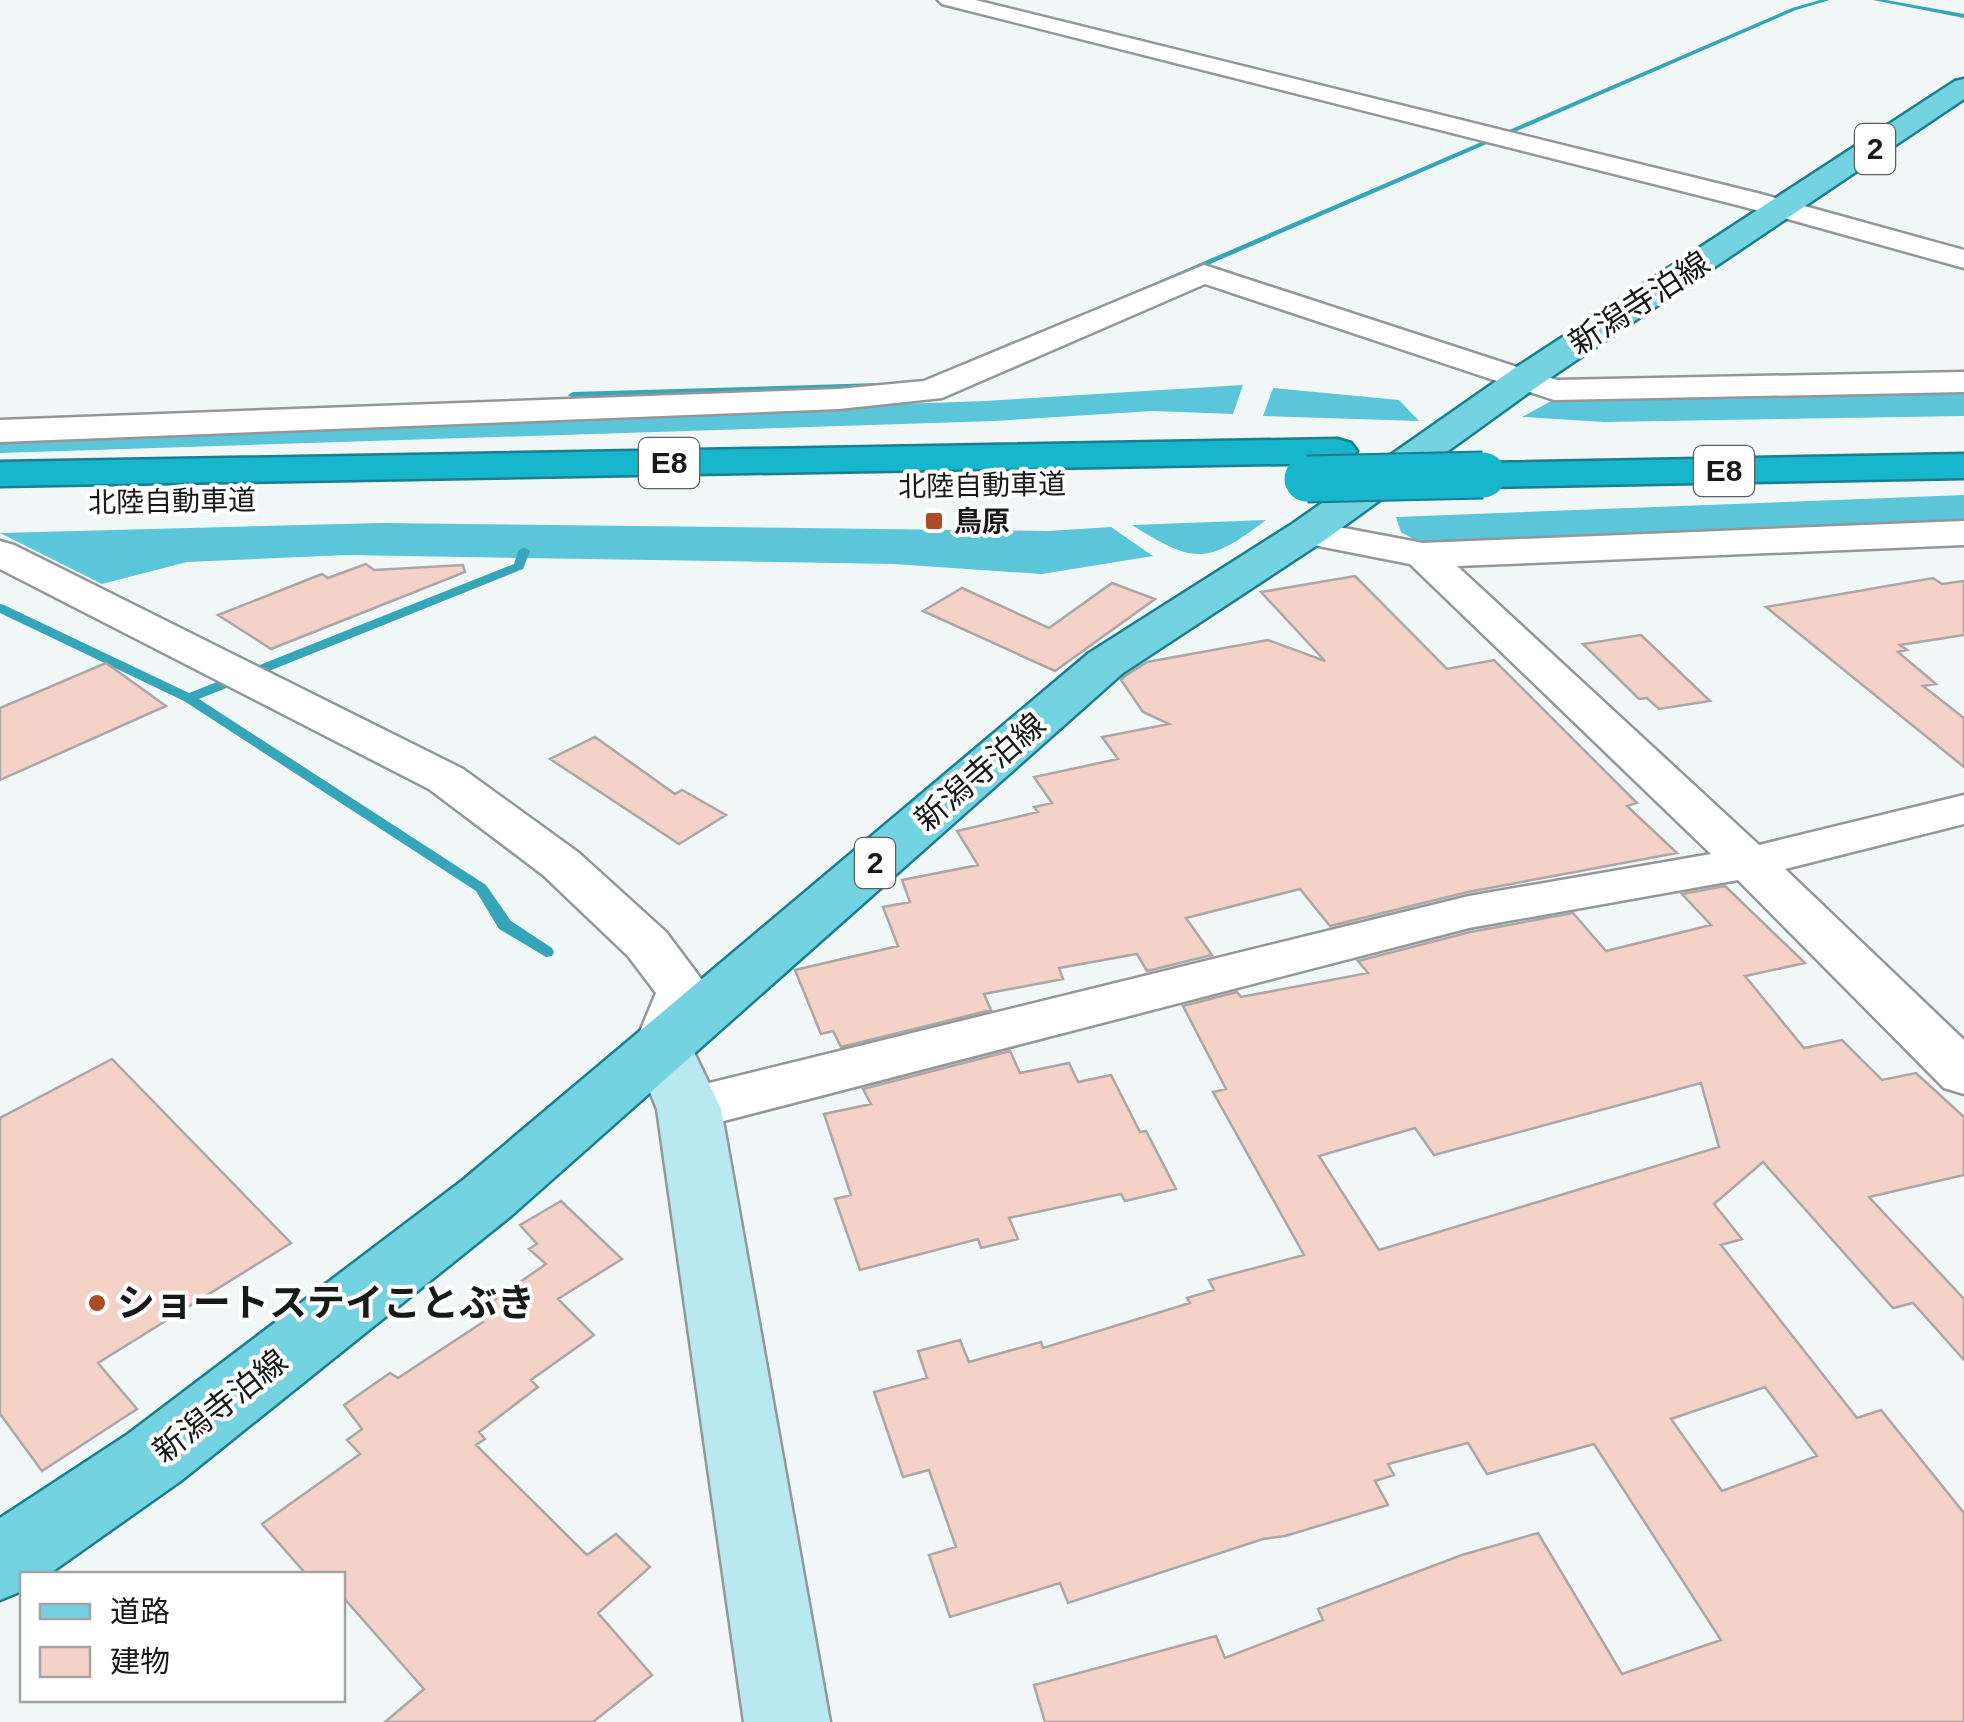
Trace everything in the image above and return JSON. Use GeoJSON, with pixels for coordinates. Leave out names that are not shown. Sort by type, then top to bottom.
{"type":"FeatureCollection","features":[{"type":"Feature","properties":{"kind":"highway","name":"北陸自動車道"},"geometry":{"type":"LineString","coordinates":[[0,504],[1307,506],[1492,461],[1964,439]]}},
{"type":"Feature","properties":{"kind":"highway","name":"北陸自動車道"},"geometry":{"type":"LineString","coordinates":[[0,474],[1337,451],[1492,461],[1964,466]]}},
{"type":"Feature","properties":{"kind":"main road","name":"新潟寺泊線"},"geometry":{"type":"LineString","coordinates":[[0,1563],[154,1457],[486,1198],[676,1077],[1106,663],[1307,506],[1525,378],[1964,87]]}},
{"type":"Feature","properties":{"kind":"street"},"geometry":{"type":"LineString","coordinates":[[950,0],[1784,208],[1964,258]]}},
{"type":"Feature","properties":{"kind":"street"},"geometry":{"type":"LineString","coordinates":[[0,431],[839,399],[930,391],[1204,274],[1554,390],[1964,382]]}},
{"type":"Feature","properties":{"kind":"street"},"geometry":{"type":"LineString","coordinates":[[1307,506],[1423,555],[1749,862],[1964,1074]]}},
{"type":"Feature","properties":{"kind":"street"},"geometry":{"type":"LineString","coordinates":[[1423,555],[1964,533]]}},
{"type":"Feature","properties":{"kind":"street"},"geometry":{"type":"LineString","coordinates":[[14,566],[446,779],[561,864],[647,944],[684,992],[676,1077],[787,1722]]}},
{"type":"Feature","properties":{"kind":"street"},"geometry":{"type":"LineString","coordinates":[[676,1077],[1469,912],[1749,862],[1964,810]]}},
{"type":"Feature","properties":{"kind":"shaded area"},"geometry":{"type":"Polygon","coordinates":[[[1243,385],[1233,414],[1153,411],[994,421],[0,453],[0,436],[985,401],[1243,385]]]}},
{"type":"Feature","properties":{"kind":"shaded area"},"geometry":{"type":"Polygon","coordinates":[[[1273,388],[1399,400],[1419,421],[1263,416],[1273,388]]]}},
{"type":"Feature","properties":{"kind":"shaded area"},"geometry":{"type":"Polygon","coordinates":[[[1964,394],[1964,416],[1604,422],[1522,417],[1553,400],[1964,394]]]}},
{"type":"Feature","properties":{"kind":"shaded area"},"geometry":{"type":"Polygon","coordinates":[[[1964,495],[1964,524],[1442,545],[1417,541],[1401,532],[1396,517],[1964,495]]]}},
{"type":"Feature","properties":{"kind":"shaded area"},"geometry":{"type":"Polygon","coordinates":[[[1266,520],[1229,545],[1200,554],[1171,547],[1132,525],[1266,520]]]}},
{"type":"Feature","properties":{"kind":"shaded area"},"geometry":{"type":"Polygon","coordinates":[[[382,523],[1048,531],[1111,527],[1153,556],[1042,574],[894,564],[347,555],[187,562],[102,584],[0,533],[382,523]]]}},
{"type":"Feature","properties":{"kind":"building"},"geometry":{"type":"Polygon","coordinates":[[[366,564],[374,570],[463,565],[465,572],[271,649],[218,615],[322,574],[328,578],[366,564]]]}},
{"type":"Feature","properties":{"kind":"building"},"geometry":{"type":"Polygon","coordinates":[[[1355,576],[1447,669],[1494,660],[1637,803],[1627,806],[1677,853],[1468,892],[1330,926],[1300,889],[1186,918],[1212,955],[1147,971],[1137,954],[1059,968],[1063,979],[984,994],[991,1010],[841,1047],[833,1031],[821,1034],[795,970],[898,946],[883,907],[910,902],[902,880],[978,865],[957,831],[1038,812],[1034,807],[1052,803],[1034,777],[1118,759],[1102,737],[1169,724],[1143,712],[1121,680],[1125,676],[1147,662],[1268,640],[1325,661],[1261,592],[1355,576]]]}},
{"type":"Feature","properties":{"kind":"building"},"geometry":{"type":"Polygon","coordinates":[[[1933,578],[1942,584],[1964,581],[1964,635],[1900,645],[1907,650],[1898,652],[1936,684],[1923,686],[1964,718],[1964,767],[1766,607],[1933,578]]]}},
{"type":"Feature","properties":{"kind":"building"},"geometry":{"type":"Polygon","coordinates":[[[1112,583],[1155,599],[1055,671],[923,611],[962,588],[1049,628],[1112,583]]]}},
{"type":"Feature","properties":{"kind":"building"},"geometry":{"type":"Polygon","coordinates":[[[1641,635],[1710,701],[1659,709],[1647,698],[1639,699],[1583,644],[1641,635]]]}},
{"type":"Feature","properties":{"kind":"building"},"geometry":{"type":"Polygon","coordinates":[[[106,663],[166,706],[0,780],[0,708],[106,663]]]}},
{"type":"Feature","properties":{"kind":"building"},"geometry":{"type":"Polygon","coordinates":[[[595,737],[675,794],[682,790],[726,815],[679,844],[550,759],[595,737]]]}},
{"type":"Feature","properties":{"kind":"building"},"geometry":{"type":"Polygon","coordinates":[[[1725,886],[1805,963],[1745,976],[1804,1048],[1842,1040],[1882,1080],[1916,1073],[1964,1117],[1964,1175],[1869,1197],[1964,1299],[1964,1360],[1913,1303],[1893,1308],[1763,1162],[1714,1204],[1742,1239],[1721,1245],[1857,1418],[1881,1410],[1964,1513],[1964,1722],[1045,1722],[1034,1685],[1216,1636],[1225,1658],[1323,1620],[1318,1609],[1462,1555],[1538,1533],[1622,1674],[1721,1640],[1594,1444],[1487,1474],[1468,1443],[1388,1464],[1394,1475],[1375,1481],[1388,1505],[1263,1539],[1068,1603],[1060,1583],[950,1617],[929,1555],[956,1547],[929,1470],[903,1477],[874,1392],[927,1378],[918,1351],[960,1340],[969,1362],[1041,1342],[1043,1348],[1190,1303],[1187,1298],[1214,1290],[1209,1280],[1304,1255],[1213,1092],[1226,1089],[1183,1006],[1237,992],[1241,997],[1368,973],[1358,961],[1470,932],[1573,913],[1606,951],[1711,925],[1682,894],[1725,886]],[[1701,1083],[1434,1155],[1415,1128],[1319,1156],[1379,1250],[1719,1147],[1701,1083]],[[1765,1387],[1671,1419],[1722,1491],[1817,1456],[1765,1387]]]}},
{"type":"Feature","properties":{"kind":"building"},"geometry":{"type":"Polygon","coordinates":[[[1010,1051],[1020,1073],[1069,1063],[1078,1082],[1111,1075],[1140,1132],[1146,1131],[1176,1189],[1125,1201],[1121,1194],[1009,1218],[1018,1239],[981,1248],[978,1239],[860,1270],[835,1199],[851,1195],[824,1114],[871,1104],[863,1089],[1010,1051]]]}},
{"type":"Feature","properties":{"kind":"building","name":"ショートステイことぶき"},"geometry":{"type":"Polygon","coordinates":[[[112,1059],[291,1243],[98,1363],[137,1409],[42,1471],[0,1414],[0,1118],[112,1059]]]}},
{"type":"Feature","properties":{"kind":"building"},"geometry":{"type":"Polygon","coordinates":[[[561,1201],[622,1259],[558,1299],[594,1335],[531,1380],[538,1387],[479,1432],[485,1439],[476,1445],[587,1555],[616,1534],[650,1567],[598,1613],[652,1675],[593,1722],[385,1722],[424,1689],[345,1599],[345,1572],[304,1572],[262,1524],[360,1454],[347,1440],[362,1429],[344,1405],[390,1373],[398,1378],[483,1322],[477,1312],[546,1264],[529,1249],[537,1244],[520,1225],[561,1201]]]}},
{"type":"Feature","properties":{"kind":"waterway"},"geometry":{"type":"LineString","coordinates":[[1092,312],[1794,9],[1827,0]]}},
{"type":"Feature","properties":{"kind":"waterway"},"geometry":{"type":"LineString","coordinates":[[1876,0],[1964,16]]}},
{"type":"Feature","properties":{"kind":"waterway"},"geometry":{"type":"LineString","coordinates":[[573,395],[879,386]]}},
{"type":"Feature","properties":{"kind":"waterway"},"geometry":{"type":"LineString","coordinates":[[189,698],[519,566],[524,551]]}},
{"type":"Feature","properties":{"kind":"waterway"},"geometry":{"type":"LineString","coordinates":[[0,608],[189,698]]}},
{"type":"Feature","properties":{"kind":"waterway"},"geometry":{"type":"LineString","coordinates":[[189,698],[481,888],[505,925],[546,952]]}},
{"type":"Feature","properties":{"kind":"place","name":"鳥原"},"geometry":{"type":"Point","coordinates":[934,521]}},
{"type":"Feature","properties":{"kind":"place","name":"ショートステイことぶき"},"geometry":{"type":"Point","coordinates":[97,1303]}}]}
